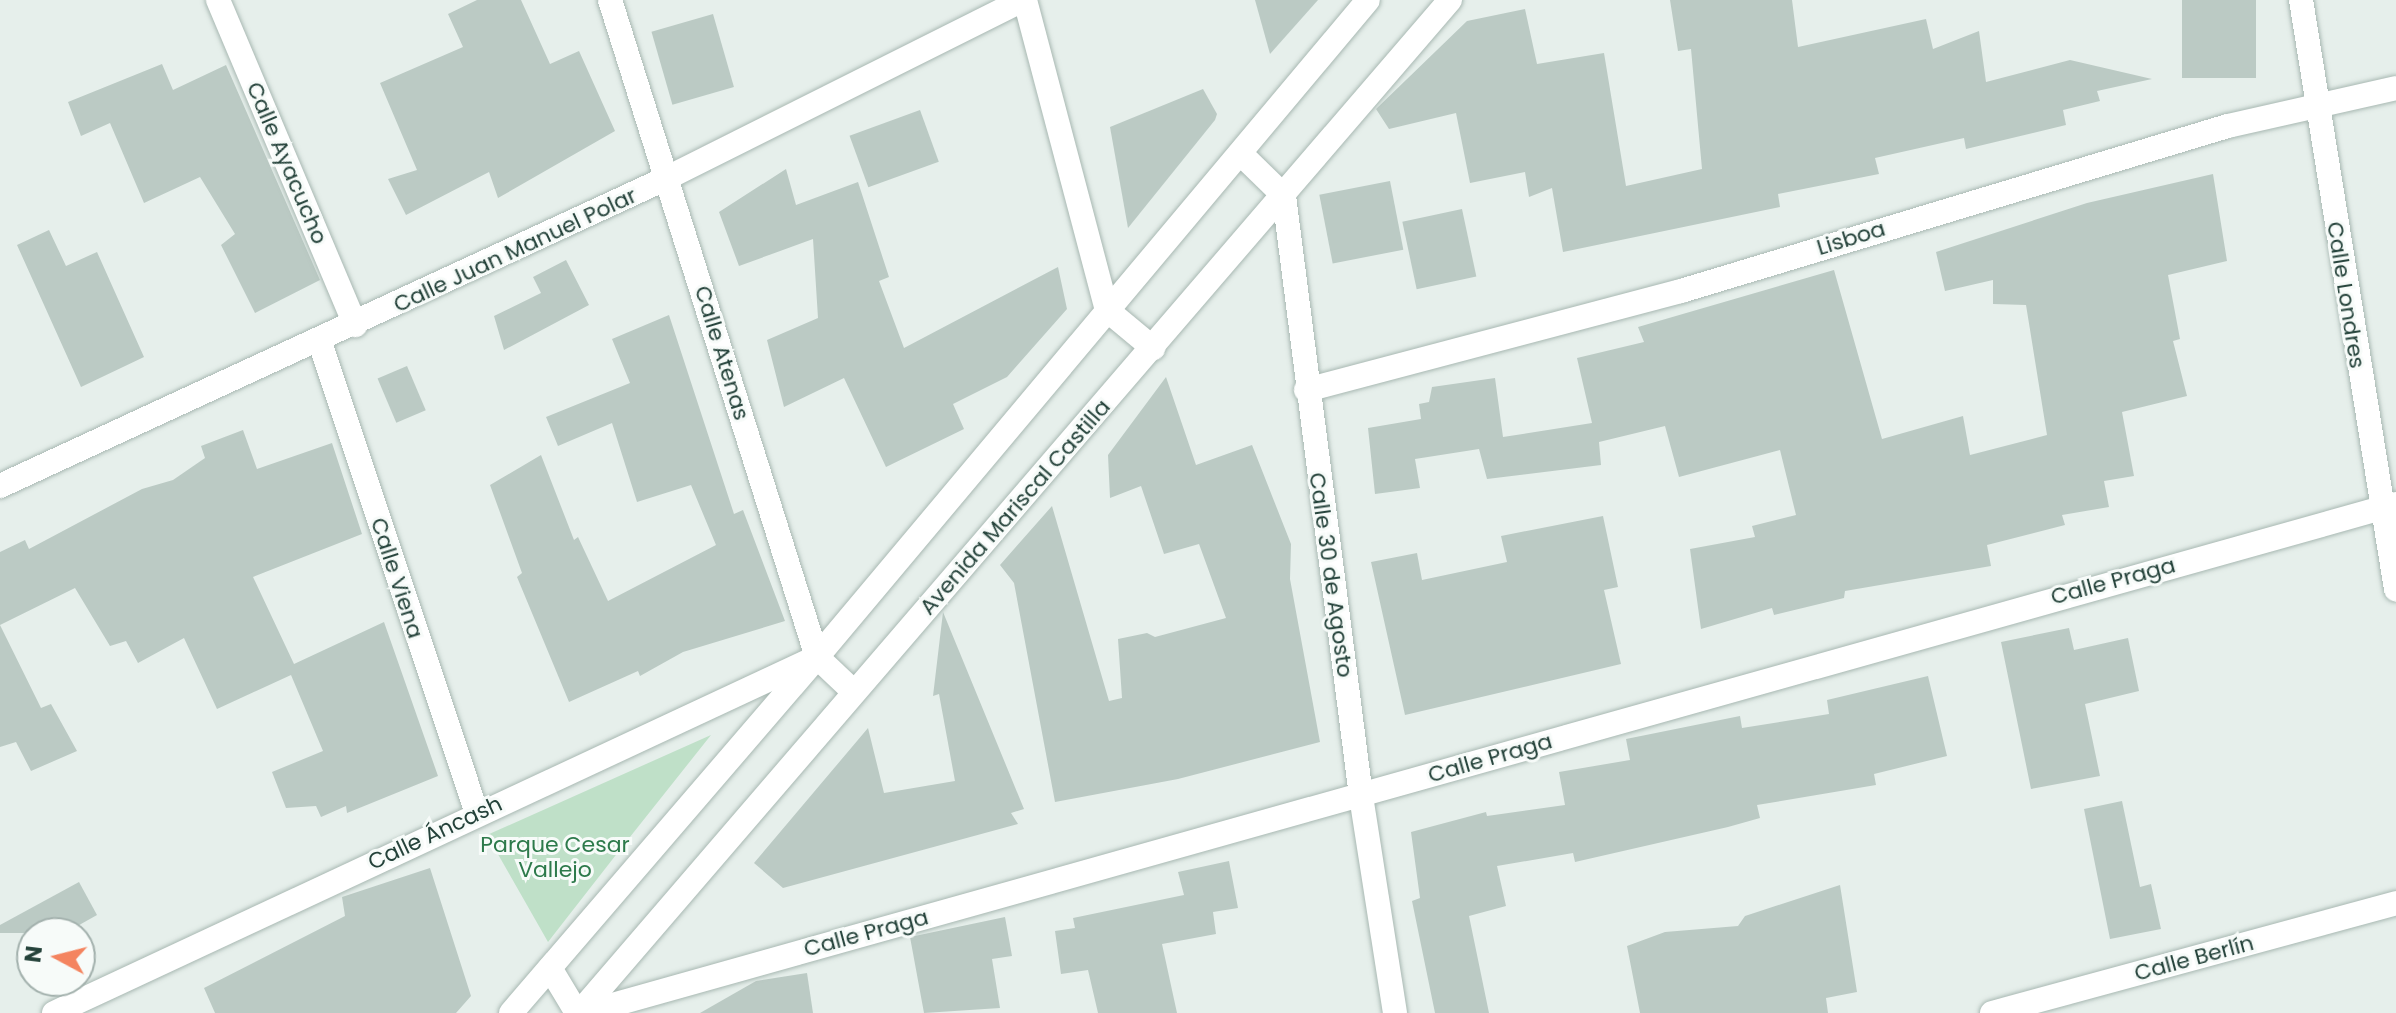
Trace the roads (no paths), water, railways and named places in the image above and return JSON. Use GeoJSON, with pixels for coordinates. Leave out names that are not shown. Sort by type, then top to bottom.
{"type":"FeatureCollection","features":[{"type":"Feature","properties":{"kind":"street","name":"Calle Ayacucho"},"geometry":{"type":"LineString","coordinates":[[218,0],[355,325]]}},
{"type":"Feature","properties":{"kind":"street","name":"Calle Atenas"},"geometry":{"type":"LineString","coordinates":[[610,0],[817,657],[854,692]]}},
{"type":"Feature","properties":{"kind":"street","name":"Calle Juan Manuel Polar"},"geometry":{"type":"LineString","coordinates":[[0,486],[320,342],[667,178],[1024,0]]}},
{"type":"Feature","properties":{"kind":"street"},"geometry":{"type":"LineString","coordinates":[[1024,0],[1107,310],[1153,348]]}},
{"type":"Feature","properties":{"kind":"street"},"geometry":{"type":"LineString","coordinates":[[511,1013],[817,657],[1368,0]]}},
{"type":"Feature","properties":{"kind":"street","name":"Avenida Mariscal Castilla"},"geometry":{"type":"LineString","coordinates":[[580,1013],[1450,0]]}},
{"type":"Feature","properties":{"kind":"street","name":"Calle Londres"},"geometry":{"type":"LineString","coordinates":[[2301,0],[2315,108],[2388,506],[2396,589]]}},
{"type":"Feature","properties":{"kind":"street","name":"Lisboa"},"geometry":{"type":"LineString","coordinates":[[1306,390],[1681,291],[2228,126],[2396,88]]}},
{"type":"Feature","properties":{"kind":"street"},"geometry":{"type":"LineString","coordinates":[[1241,154],[1284,196]]}},
{"type":"Feature","properties":{"kind":"street","name":"Calle 30 de Agosto"},"geometry":{"type":"LineString","coordinates":[[1284,196],[1306,390],[1361,796],[1395,1013]]}},
{"type":"Feature","properties":{"kind":"street","name":"Calle Viena"},"geometry":{"type":"LineString","coordinates":[[320,342],[477,813]]}},
{"type":"Feature","properties":{"kind":"street","name":"Calle Praga"},"geometry":{"type":"LineString","coordinates":[[580,1013],[1361,796],[1801,667],[2388,506]]}},
{"type":"Feature","properties":{"kind":"street","name":"Calle Áncash"},"geometry":{"type":"LineString","coordinates":[[54,1013],[817,657]]}},
{"type":"Feature","properties":{"kind":"street","name":"Calle Berlín"},"geometry":{"type":"LineString","coordinates":[[1992,1013],[2396,903]]}},
{"type":"Feature","properties":{"kind":"street"},"geometry":{"type":"LineString","coordinates":[[550,968],[580,1013]]}},
{"type":"Feature","properties":{"kind":"park label","name":"Parque Cesar Vallejo"},"geometry":{"type":"Point","coordinates":[555,856]}}]}
